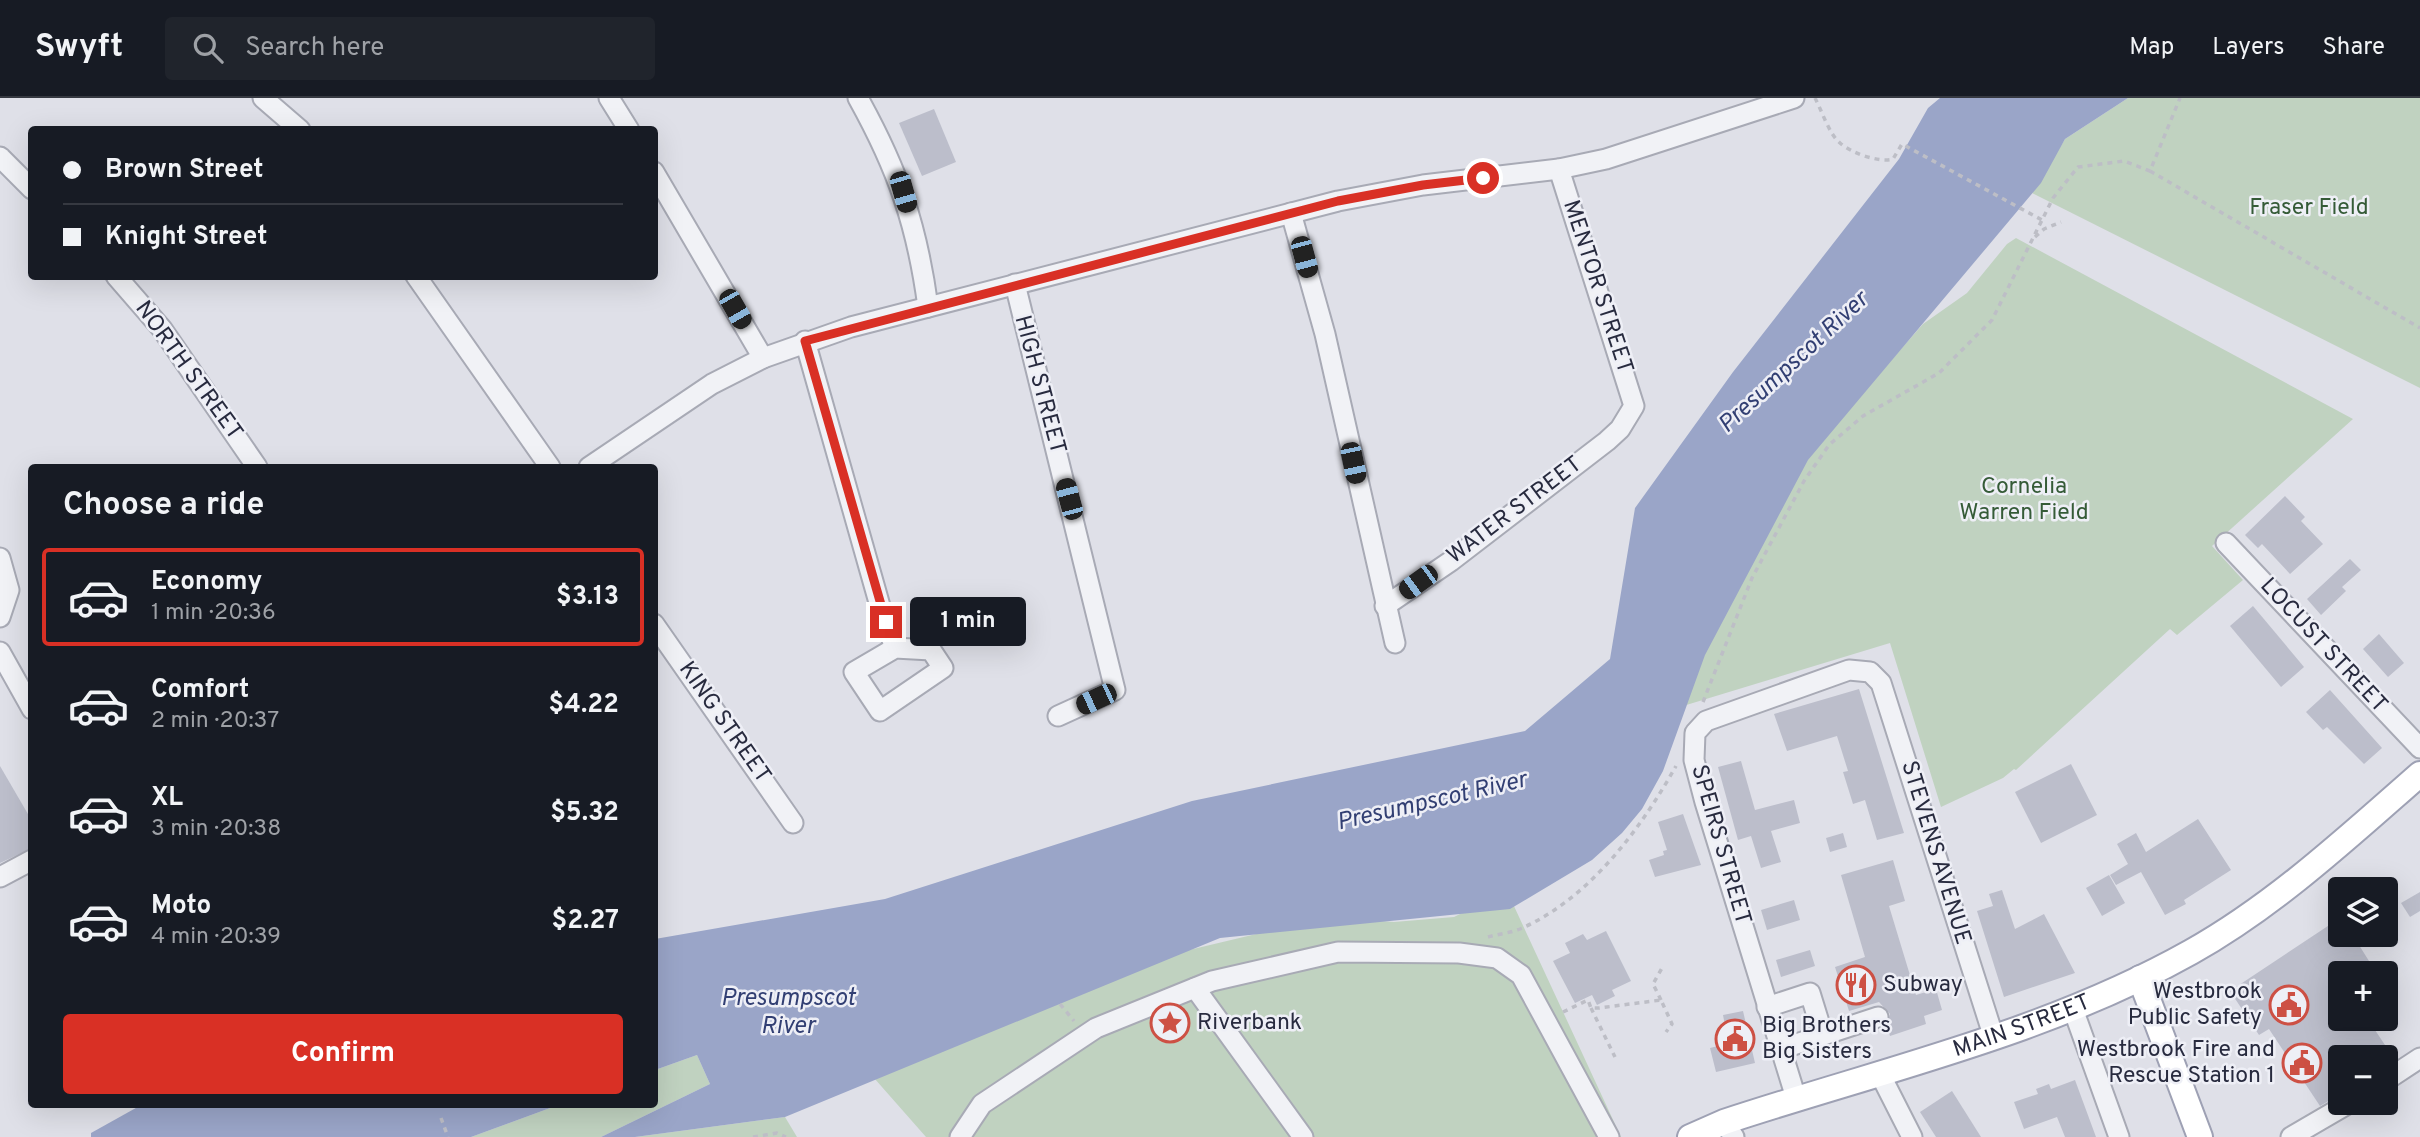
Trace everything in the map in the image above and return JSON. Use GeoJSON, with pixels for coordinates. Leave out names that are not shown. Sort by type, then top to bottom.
{"type":"FeatureCollection","features":[{"type":"Feature","properties":{"kind":"main road","name":"MAIN STREET"},"geometry":{"type":"LineString","coordinates":[[1690,1137],[1729,1129],[1796,1098],[1994,1038],[2073,1009],[2140,978],[2221,933],[2286,887],[2420,775]]}},
{"type":"Feature","properties":{"kind":"main road"},"geometry":{"type":"LineString","coordinates":[[2140,978],[2200,1137]]}},
{"type":"Feature","properties":{"kind":"street"},"geometry":{"type":"LineString","coordinates":[[263,98],[295,126]]}},
{"type":"Feature","properties":{"kind":"street"},"geometry":{"type":"LineString","coordinates":[[609,98],[626,126]]}},
{"type":"Feature","properties":{"kind":"street"},"geometry":{"type":"LineString","coordinates":[[858,98],[887,151],[903,192],[915,233],[928,307]]}},
{"type":"Feature","properties":{"kind":"street"},"geometry":{"type":"LineString","coordinates":[[593,464],[712,384],[763,358],[805,341],[1291,213],[1423,185],[1559,169],[1653,146],[1794,98]]}},
{"type":"Feature","properties":{"kind":"street"},"geometry":{"type":"LineString","coordinates":[[0,156],[28,185]]}},
{"type":"Feature","properties":{"kind":"street","name":"MENTOR STREET"},"geometry":{"type":"LineString","coordinates":[[1559,169],[1634,406]]}},
{"type":"Feature","properties":{"kind":"street"},"geometry":{"type":"LineString","coordinates":[[658,179],[763,358]]}},
{"type":"Feature","properties":{"kind":"street"},"geometry":{"type":"LineString","coordinates":[[1291,213],[1325,334],[1395,643]]}},
{"type":"Feature","properties":{"kind":"street","name":"NORTH STREET"},"geometry":{"type":"LineString","coordinates":[[119,280],[162,329],[255,464]]}},
{"type":"Feature","properties":{"kind":"street"},"geometry":{"type":"LineString","coordinates":[[419,280],[548,464]]}},
{"type":"Feature","properties":{"kind":"street","name":"HIGH STREET"},"geometry":{"type":"LineString","coordinates":[[1015,284],[1115,690],[1058,716]]}},
{"type":"Feature","properties":{"kind":"street"},"geometry":{"type":"LineString","coordinates":[[805,341],[895,648]]}},
{"type":"Feature","properties":{"kind":"street","name":"WATER STREET"},"geometry":{"type":"LineString","coordinates":[[1385,606],[1451,561],[1607,441],[1620,429],[1634,406]]}},
{"type":"Feature","properties":{"kind":"street","name":"LOCUST STREET"},"geometry":{"type":"LineString","coordinates":[[2226,543],[2420,748]]}},
{"type":"Feature","properties":{"kind":"street"},"geometry":{"type":"LineString","coordinates":[[0,558],[9,590],[0,617]]}},
{"type":"Feature","properties":{"kind":"street","name":"KING STREET"},"geometry":{"type":"LineString","coordinates":[[658,630],[793,823]]}},
{"type":"Feature","properties":{"kind":"street"},"geometry":{"type":"LineString","coordinates":[[0,652],[28,702]]}},
{"type":"Feature","properties":{"kind":"street","name":"SPEIRS STREET"},"geometry":{"type":"LineString","coordinates":[[1796,1098],[1694,760],[1695,733],[1706,721],[1753,702],[1850,670],[1870,671]]}},
{"type":"Feature","properties":{"kind":"street","name":"STEVENS AVENUE"},"geometry":{"type":"LineString","coordinates":[[1870,671],[1881,683],[1889,704],[1994,1038]]}},
{"type":"Feature","properties":{"kind":"street"},"geometry":{"type":"LineString","coordinates":[[0,877],[28,862]]}},
{"type":"Feature","properties":{"kind":"street"},"geometry":{"type":"LineString","coordinates":[[960,1137],[982,1104],[1096,1028],[1212,981],[1338,952],[1459,953],[1497,958],[1521,975],[1609,1137]]}},
{"type":"Feature","properties":{"kind":"street"},"geometry":{"type":"LineString","coordinates":[[1195,988],[1303,1137]]}},
{"type":"Feature","properties":{"kind":"street"},"geometry":{"type":"LineString","coordinates":[[1767,1007],[1810,993],[1823,1035]]}},
{"type":"Feature","properties":{"kind":"street"},"geometry":{"type":"LineString","coordinates":[[2073,1009],[2119,1137]]}},
{"type":"Feature","properties":{"kind":"street"},"geometry":{"type":"LineString","coordinates":[[1781,1049],[1878,1017]]}},
{"type":"Feature","properties":{"kind":"street"},"geometry":{"type":"LineString","coordinates":[[2398,1072],[2420,1058]]}},
{"type":"Feature","properties":{"kind":"street"},"geometry":{"type":"LineString","coordinates":[[1879,1072],[1912,1137]]}},
{"type":"Feature","properties":{"kind":"street"},"geometry":{"type":"LineString","coordinates":[[2291,1137],[2329,1115]]}},
{"type":"Feature","properties":{"kind":"path"},"geometry":{"type":"LineString","coordinates":[[1815,98],[1838,142],[1849,149],[1887,161],[1893,159],[1902,144],[2042,220]]}},
{"type":"Feature","properties":{"kind":"path"},"geometry":{"type":"LineString","coordinates":[[2150,171],[2180,98]]}},
{"type":"Feature","properties":{"kind":"path"},"geometry":{"type":"LineString","coordinates":[[1695,733],[1703,701],[1752,578],[1804,481],[1829,445],[1863,416],[1939,373],[1967,348],[1992,320],[2053,198],[2078,167],[2124,161],[2150,171],[2420,328]]}},
{"type":"Feature","properties":{"kind":"path"},"geometry":{"type":"LineString","coordinates":[[2034,239],[2044,229],[2061,222]]}},
{"type":"Feature","properties":{"kind":"path"},"geometry":{"type":"LineString","coordinates":[[1480,939],[1520,929],[1575,895],[1629,839],[1677,764]]}},
{"type":"Feature","properties":{"kind":"path"},"geometry":{"type":"LineString","coordinates":[[1662,968],[1653,984],[1672,1024],[1667,1032]]}},
{"type":"Feature","properties":{"kind":"path"},"geometry":{"type":"LineString","coordinates":[[1545,1021],[1588,1000],[1615,1057]]}},
{"type":"Feature","properties":{"kind":"path"},"geometry":{"type":"LineString","coordinates":[[1591,1008],[1661,1000]]}},
{"type":"Feature","properties":{"kind":"path"},"geometry":{"type":"LineString","coordinates":[[1060,1004],[1074,1021]]}},
{"type":"Feature","properties":{"kind":"path"},"geometry":{"type":"LineString","coordinates":[[441,1118],[448,1137]]}},
{"type":"Feature","properties":{"kind":"path"},"geometry":{"type":"LineString","coordinates":[[753,1137],[778,1133],[786,1137]]}},
{"type":"Feature","properties":{"kind":"green space","name":"Fraser Field"},"geometry":{"type":"Polygon","coordinates":[[[2128,98],[2420,98],[2420,388],[2032,193],[2065,139],[2128,98]]]}},
{"type":"Feature","properties":{"kind":"green space","name":"Cornelia Warren Field"},"geometry":{"type":"Polygon","coordinates":[[[2016,238],[2353,419],[2212,546],[2243,580],[2177,635],[2170,629],[2016,770],[1941,807],[1890,643],[1683,706],[1746,525],[1923,324],[1967,293],[2007,244],[2016,238]]]}},
{"type":"Feature","properties":{"kind":"green space"},"geometry":{"type":"Polygon","coordinates":[[[1507,891],[1621,1137],[926,1137],[867,1070],[1168,955],[1328,917],[1394,922],[1454,917],[1507,891]]]}},
{"type":"Feature","properties":{"kind":"green space"},"geometry":{"type":"Polygon","coordinates":[[[697,1055],[710,1084],[601,1137],[471,1137],[550,1108],[658,1108],[658,1069],[697,1055]]]}},
{"type":"Feature","properties":{"kind":"green space"},"geometry":{"type":"Polygon","coordinates":[[[785,1117],[797,1137],[635,1137],[785,1117]]]}},
{"type":"Feature","properties":{"kind":"water","name":"Presumpscot River"},"geometry":{"type":"Polygon","coordinates":[[[1940,98],[2128,98],[2065,139],[2041,183],[1808,460],[1705,655],[1663,771],[1642,809],[1622,833],[1592,860],[1510,909],[1220,938],[785,1117],[635,1137],[601,1137],[710,1084],[697,1055],[658,1069],[658,938],[885,899],[1192,801],[1525,731],[1610,659],[1635,508],[1733,372],[1899,159],[1928,108],[1940,98]]]}},
{"type":"Feature","properties":{"kind":"water"},"geometry":{"type":"Polygon","coordinates":[[[136,1108],[550,1108],[471,1137],[91,1137],[91,1133],[136,1108]]]}},
{"type":"Feature","properties":{"kind":"building"},"geometry":{"type":"Polygon","coordinates":[[[934,109],[956,162],[922,176],[899,123],[934,109]]]}},
{"type":"Feature","properties":{"kind":"building"},"geometry":{"type":"Polygon","coordinates":[[[2285,496],[2305,517],[2301,521],[2323,544],[2290,574],[2262,544],[2258,548],[2245,535],[2285,496]]]}},
{"type":"Feature","properties":{"kind":"building"},"geometry":{"type":"Polygon","coordinates":[[[2350,559],[2361,570],[2342,587],[2346,591],[2321,615],[2307,599],[2350,559]]]}},
{"type":"Feature","properties":{"kind":"building"},"geometry":{"type":"Polygon","coordinates":[[[2253,606],[2304,667],[2281,687],[2230,626],[2253,606]]]}},
{"type":"Feature","properties":{"kind":"building"},"geometry":{"type":"Polygon","coordinates":[[[2379,634],[2404,663],[2388,677],[2363,649],[2379,634]]]}},
{"type":"Feature","properties":{"kind":"building"},"geometry":{"type":"Polygon","coordinates":[[[1859,689],[1904,833],[1877,840],[1865,800],[1853,804],[1843,772],[1848,771],[1837,736],[1787,751],[1774,714],[1859,689]]]}},
{"type":"Feature","properties":{"kind":"building"},"geometry":{"type":"Polygon","coordinates":[[[2330,690],[2382,748],[2364,764],[2327,727],[2323,730],[2306,712],[2330,690]]]}},
{"type":"Feature","properties":{"kind":"building"},"geometry":{"type":"Polygon","coordinates":[[[1741,761],[1755,810],[1794,800],[1800,823],[1771,831],[1781,862],[1761,868],[1751,836],[1738,840],[1718,767],[1741,761]]]}},
{"type":"Feature","properties":{"kind":"building"},"geometry":{"type":"Polygon","coordinates":[[[2071,764],[2097,815],[2041,843],[2015,792],[2071,764]]]}},
{"type":"Feature","properties":{"kind":"building"},"geometry":{"type":"Polygon","coordinates":[[[0,766],[28,814],[28,850],[0,863],[0,766]]]}},
{"type":"Feature","properties":{"kind":"building"},"geometry":{"type":"Polygon","coordinates":[[[1683,814],[1701,865],[1655,877],[1649,860],[1664,855],[1663,851],[1667,850],[1658,822],[1683,814]]]}},
{"type":"Feature","properties":{"kind":"building"},"geometry":{"type":"Polygon","coordinates":[[[2198,819],[2231,870],[2184,900],[2186,904],[2165,915],[2141,872],[2116,885],[2110,875],[2128,864],[2117,844],[2136,833],[2146,852],[2198,819]]]}},
{"type":"Feature","properties":{"kind":"building"},"geometry":{"type":"Polygon","coordinates":[[[1843,833],[1847,847],[1830,852],[1826,838],[1843,833]]]}},
{"type":"Feature","properties":{"kind":"building"},"geometry":{"type":"Polygon","coordinates":[[[1893,860],[1905,901],[1889,906],[1916,995],[1936,989],[1942,1010],[1924,1016],[1926,1024],[1890,1036],[1887,1026],[1890,1014],[1879,1002],[1849,1011],[1835,967],[1865,957],[1841,875],[1893,860]]]}},
{"type":"Feature","properties":{"kind":"building"},"geometry":{"type":"Polygon","coordinates":[[[2109,875],[2125,903],[2102,916],[2086,888],[2109,875]]]}},
{"type":"Feature","properties":{"kind":"building"},"geometry":{"type":"Polygon","coordinates":[[[2002,890],[2015,929],[2044,914],[2075,973],[2004,997],[1977,911],[1993,906],[1989,894],[2002,890]]]}},
{"type":"Feature","properties":{"kind":"building"},"geometry":{"type":"Polygon","coordinates":[[[2420,892],[2420,911],[2410,917],[2401,903],[2420,892]]]}},
{"type":"Feature","properties":{"kind":"building"},"geometry":{"type":"Polygon","coordinates":[[[1794,900],[1800,920],[1767,930],[1761,910],[1794,900]]]}},
{"type":"Feature","properties":{"kind":"building","name":"Westbrook Public Safety"},"geometry":{"type":"Polygon","coordinates":[[[2328,926],[2328,947],[2360,947],[2369,961],[2328,961],[2328,1031],[2376,1031],[2385,1045],[2328,1045],[2328,1101],[2320,1106],[2269,1029],[2259,1035],[2230,991],[2328,926]]]}},
{"type":"Feature","properties":{"kind":"building"},"geometry":{"type":"Polygon","coordinates":[[[1606,931],[1631,981],[1612,990],[1615,996],[1597,1005],[1592,995],[1575,1003],[1553,961],[1570,953],[1565,943],[1583,934],[1587,940],[1606,931]]]}},
{"type":"Feature","properties":{"kind":"building"},"geometry":{"type":"Polygon","coordinates":[[[1810,950],[1815,966],[1781,977],[1776,960],[1810,950]]]}},
{"type":"Feature","properties":{"kind":"building","name":"Big Brothers Big Sisters"},"geometry":{"type":"Polygon","coordinates":[[[1743,1011],[1755,1063],[1716,1072],[1710,1048],[1722,1045],[1719,1033],[1726,1031],[1723,1015],[1743,1011]]]}},
{"type":"Feature","properties":{"kind":"building"},"geometry":{"type":"Polygon","coordinates":[[[2075,1080],[2096,1137],[2065,1137],[2057,1117],[2024,1129],[2014,1102],[2038,1094],[2036,1089],[2049,1084],[2051,1089],[2075,1080]]]}},
{"type":"Feature","properties":{"kind":"building"},"geometry":{"type":"Polygon","coordinates":[[[1952,1091],[1981,1137],[1936,1137],[1920,1112],[1952,1091]]]}},
{"type":"Feature","properties":{"kind":"place","name":"Subway"},"geometry":{"type":"Point","coordinates":[1856,985]}},
{"type":"Feature","properties":{"kind":"place","name":"Westbrook Public Safety"},"geometry":{"type":"Point","coordinates":[2289,1005]}},
{"type":"Feature","properties":{"kind":"place","name":"Riverbank"},"geometry":{"type":"Point","coordinates":[1170,1023]}},
{"type":"Feature","properties":{"kind":"place","name":"Big Brothers Big Sisters"},"geometry":{"type":"Point","coordinates":[1735,1039]}},
{"type":"Feature","properties":{"kind":"place","name":"Westbrook Fire and Rescue Station 1"},"geometry":{"type":"Point","coordinates":[2302,1063]}},
{"type":"Feature","properties":{"kind":"route"},"geometry":{"type":"LineString","coordinates":[[886,622],[805,341],[1338,201],[1423,185],[1483,178]]}}]}
